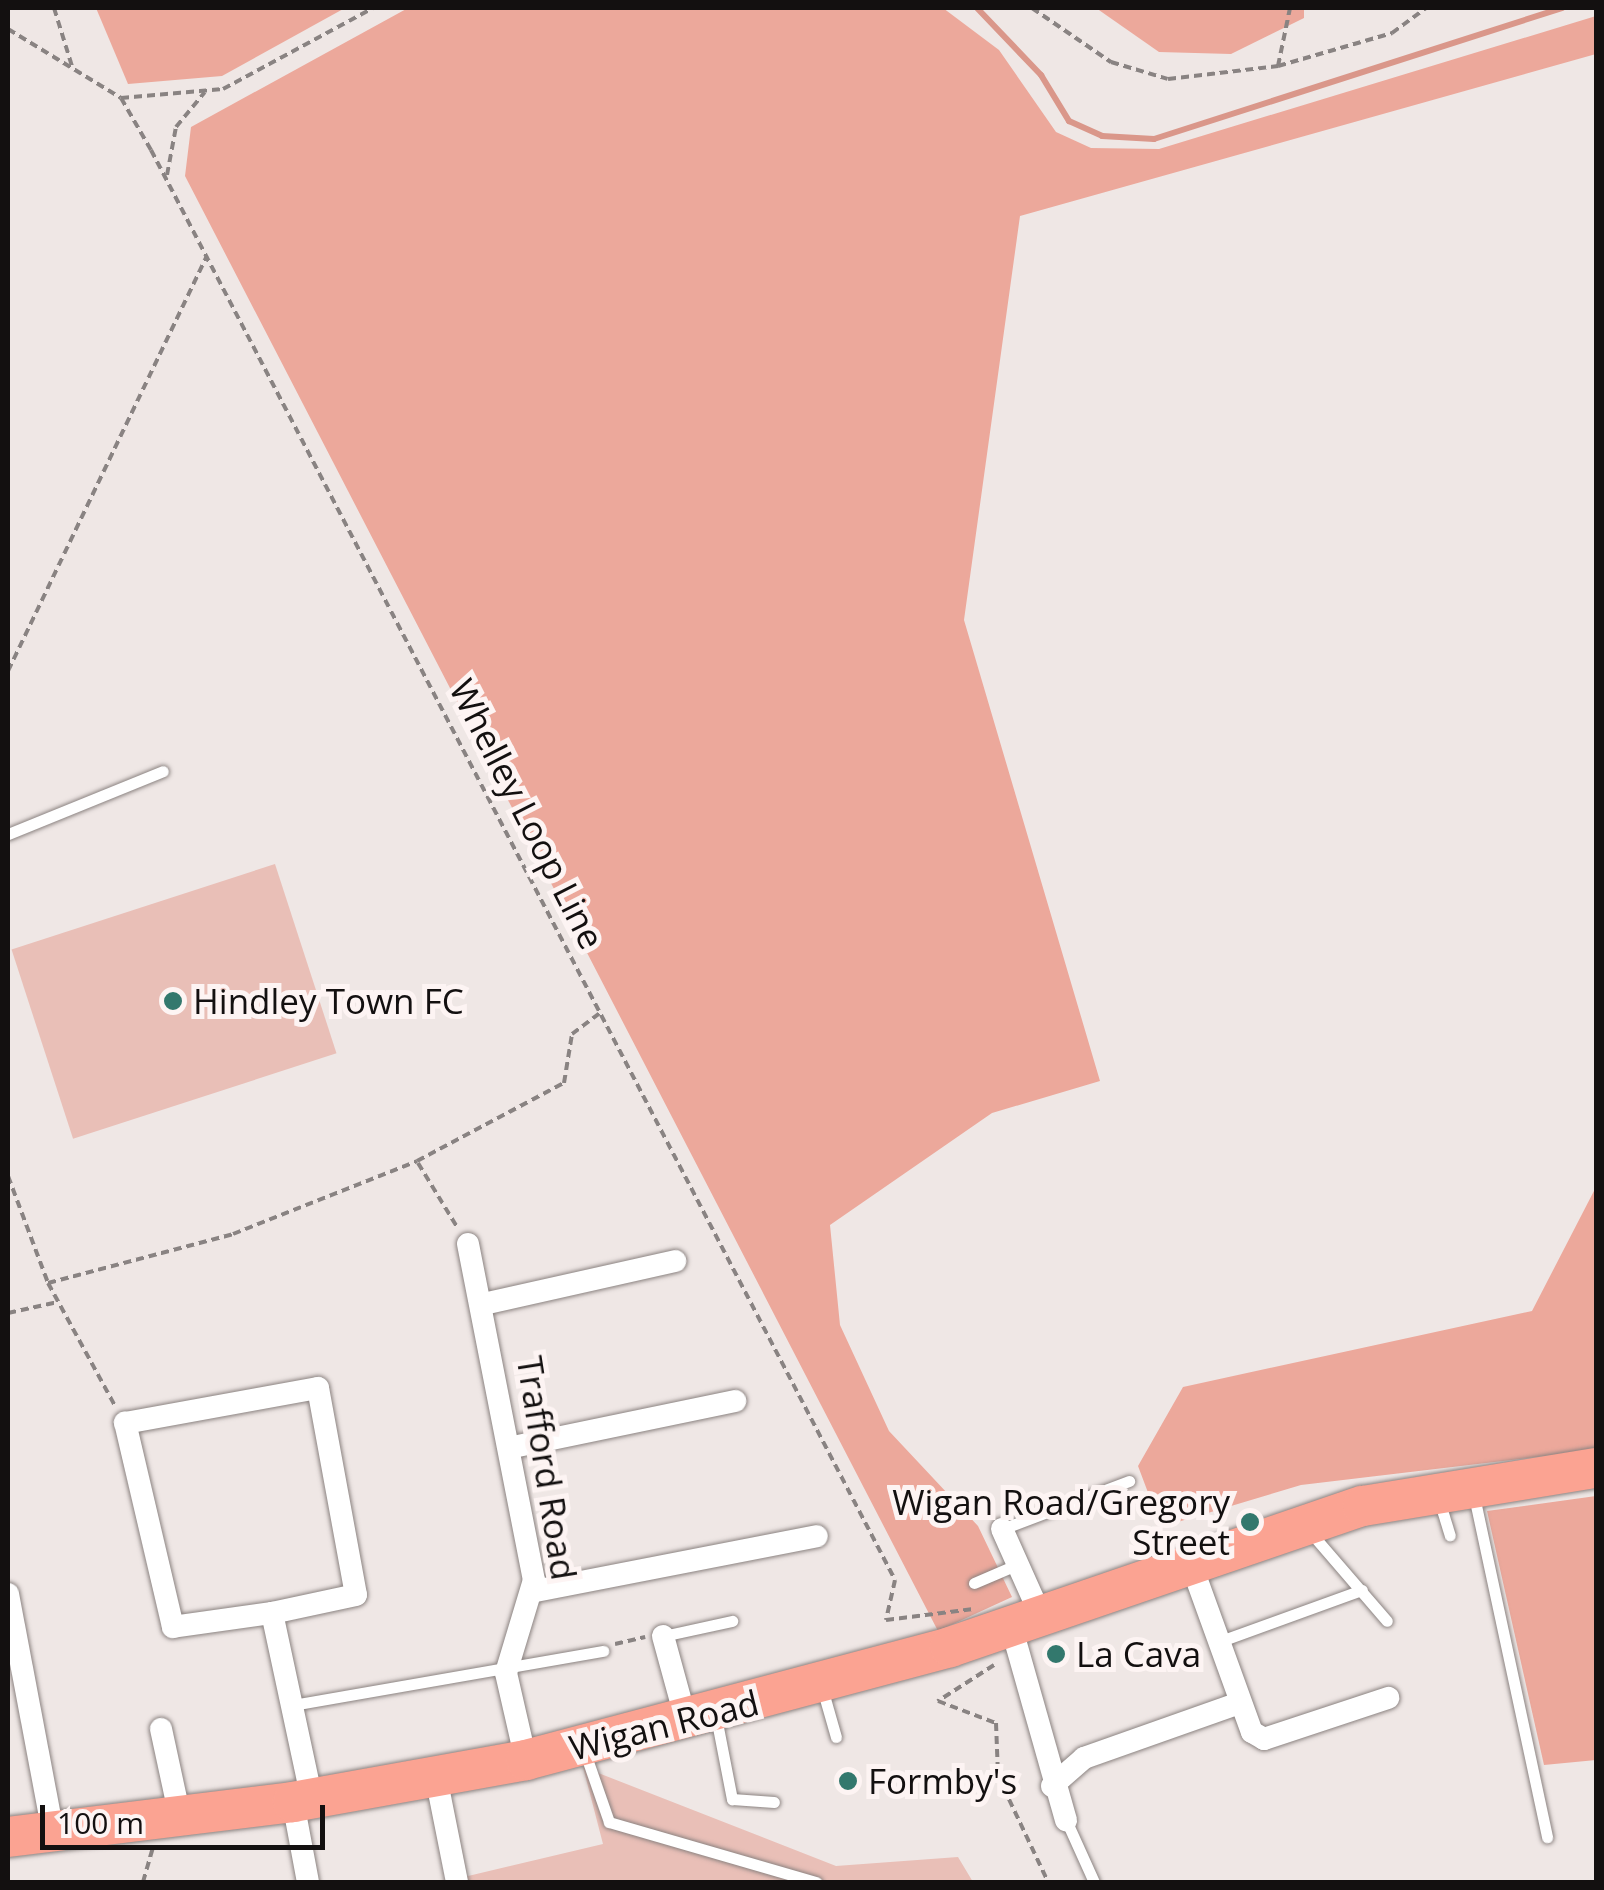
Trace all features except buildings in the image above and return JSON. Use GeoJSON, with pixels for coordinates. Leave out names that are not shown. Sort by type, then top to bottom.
{"type":"FeatureCollection","features":[{"type":"Feature","properties":{"kind":"highway","name":"Wigan Road"},"geometry":{"type":"LineString","coordinates":[[8,1837],[302,1800],[526,1760],[822,1686],[1300,1524],[1454,1489],[1596,1468]]}},
{"type":"Feature","properties":{"kind":"street","name":"Trafford Road"},"geometry":{"type":"LineString","coordinates":[[468,1244],[513,1447],[535,1591],[506,1666]]}},
{"type":"Feature","properties":{"kind":"street"},"geometry":{"type":"LineString","coordinates":[[484,1304],[675,1259]]}},
{"type":"Feature","properties":{"kind":"street"},"geometry":{"type":"LineString","coordinates":[[318,1388],[356,1595],[272,1613],[172,1627],[125,1423],[318,1388]]}},
{"type":"Feature","properties":{"kind":"street"},"geometry":{"type":"LineString","coordinates":[[513,1447],[734,1400]]}},
{"type":"Feature","properties":{"kind":"street"},"geometry":{"type":"LineString","coordinates":[[1002,1529],[1016,1565],[1052,1786],[1066,1820]]}},
{"type":"Feature","properties":{"kind":"street"},"geometry":{"type":"LineString","coordinates":[[535,1591],[818,1539]]}},
{"type":"Feature","properties":{"kind":"street"},"geometry":{"type":"LineString","coordinates":[[1190,1560],[1239,1704],[1264,1738],[1388,1698]]}},
{"type":"Feature","properties":{"kind":"street"},"geometry":{"type":"LineString","coordinates":[[8,1594],[53,1833]]}},
{"type":"Feature","properties":{"kind":"street"},"geometry":{"type":"LineString","coordinates":[[272,1613],[292,1705],[308,1882]]}},
{"type":"Feature","properties":{"kind":"street"},"geometry":{"type":"LineString","coordinates":[[663,1636],[701,1716]]}},
{"type":"Feature","properties":{"kind":"street"},"geometry":{"type":"LineString","coordinates":[[506,1666],[526,1760]]}},
{"type":"Feature","properties":{"kind":"street"},"geometry":{"type":"LineString","coordinates":[[1052,1786],[1084,1758],[1239,1704]]}},
{"type":"Feature","properties":{"kind":"street"},"geometry":{"type":"LineString","coordinates":[[162,1730],[180,1817]]}},
{"type":"Feature","properties":{"kind":"street"},"geometry":{"type":"LineString","coordinates":[[436,1778],[457,1882]]}},
{"type":"Feature","properties":{"kind":"lane"},"geometry":{"type":"LineString","coordinates":[[8,834],[163,771]]}},
{"type":"Feature","properties":{"kind":"lane"},"geometry":{"type":"LineString","coordinates":[[1002,1529],[1129,1481]]}},
{"type":"Feature","properties":{"kind":"lane"},"geometry":{"type":"LineString","coordinates":[[1450,1535],[1454,1489]]}},
{"type":"Feature","properties":{"kind":"lane"},"geometry":{"type":"LineString","coordinates":[[1454,1489],[1547,1838]]}},
{"type":"Feature","properties":{"kind":"lane"},"geometry":{"type":"LineString","coordinates":[[1300,1524],[1387,1620]]}},
{"type":"Feature","properties":{"kind":"lane"},"geometry":{"type":"LineString","coordinates":[[974,1583],[1016,1565]]}},
{"type":"Feature","properties":{"kind":"lane"},"geometry":{"type":"LineString","coordinates":[[1218,1642],[1362,1590]]}},
{"type":"Feature","properties":{"kind":"lane"},"geometry":{"type":"LineString","coordinates":[[663,1636],[732,1620]]}},
{"type":"Feature","properties":{"kind":"lane"},"geometry":{"type":"LineString","coordinates":[[292,1705],[603,1651]]}},
{"type":"Feature","properties":{"kind":"lane"},"geometry":{"type":"LineString","coordinates":[[822,1686],[836,1737]]}},
{"type":"Feature","properties":{"kind":"lane"},"geometry":{"type":"LineString","coordinates":[[701,1716],[732,1799],[774,1802]]}},
{"type":"Feature","properties":{"kind":"lane"},"geometry":{"type":"LineString","coordinates":[[582,1744],[609,1822],[816,1882]]}},
{"type":"Feature","properties":{"kind":"lane"},"geometry":{"type":"LineString","coordinates":[[1066,1820],[1094,1882]]}},
{"type":"Feature","properties":{"kind":"path"},"geometry":{"type":"LineString","coordinates":[[54,8],[72,66]]}},
{"type":"Feature","properties":{"kind":"path"},"geometry":{"type":"LineString","coordinates":[[121,98],[206,91],[373,8]]}},
{"type":"Feature","properties":{"kind":"path"},"geometry":{"type":"LineString","coordinates":[[1032,8],[1111,62],[1168,79],[1278,66],[1392,33],[1426,8]]}},
{"type":"Feature","properties":{"kind":"path"},"geometry":{"type":"LineString","coordinates":[[1278,66],[1290,8]]}},
{"type":"Feature","properties":{"kind":"path","name":"Whelley Loop Line"},"geometry":{"type":"LineString","coordinates":[[8,29],[121,98],[208,254],[895,1580],[886,1620],[949,1612]]}},
{"type":"Feature","properties":{"kind":"path"},"geometry":{"type":"LineString","coordinates":[[168,180],[176,127],[206,91]]}},
{"type":"Feature","properties":{"kind":"path"},"geometry":{"type":"LineString","coordinates":[[8,671],[208,254]]}},
{"type":"Feature","properties":{"kind":"path"},"geometry":{"type":"LineString","coordinates":[[48,1283],[234,1234],[418,1161],[564,1083],[572,1034],[601,1012]]}},
{"type":"Feature","properties":{"kind":"path"},"geometry":{"type":"LineString","coordinates":[[418,1161],[468,1244]]}},
{"type":"Feature","properties":{"kind":"path"},"geometry":{"type":"LineString","coordinates":[[8,1176],[48,1283],[125,1423]]}},
{"type":"Feature","properties":{"kind":"path"},"geometry":{"type":"LineString","coordinates":[[8,1313],[58,1302]]}},
{"type":"Feature","properties":{"kind":"path"},"geometry":{"type":"LineString","coordinates":[[603,1651],[663,1636]]}},
{"type":"Feature","properties":{"kind":"path"},"geometry":{"type":"LineString","coordinates":[[976,1675],[942,1694],[939,1705],[996,1723],[998,1776],[1048,1882]]}},
{"type":"Feature","properties":{"kind":"shaded area"},"geometry":{"type":"Polygon","coordinates":[[[96,8],[345,8],[222,76],[128,84],[96,8]]]}},
{"type":"Feature","properties":{"kind":"shaded area"},"geometry":{"type":"Polygon","coordinates":[[[408,8],[943,8],[999,50],[1056,132],[1091,148],[1159,149],[1596,16],[1596,54],[1020,216],[964,620],[1100,1081],[992,1113],[830,1225],[840,1325],[889,1431],[978,1526],[1012,1597],[938,1631],[185,176],[191,127],[408,8]]]}},
{"type":"Feature","properties":{"kind":"shaded area"},"geometry":{"type":"Polygon","coordinates":[[[1096,8],[1304,8],[1304,18],[1231,54],[1159,52],[1096,8]]]}},
{"type":"Feature","properties":{"kind":"shaded area","name":"Hindley Town FC"},"geometry":{"type":"Polygon","coordinates":[[[275,864],[336,1053],[73,1139],[12,950],[275,864]]]}},
{"type":"Feature","properties":{"kind":"shaded area"},"geometry":{"type":"Polygon","coordinates":[[[1596,1187],[1596,1450],[1301,1485],[1161,1527],[1138,1466],[1183,1387],[1532,1311],[1596,1187]]]}},
{"type":"Feature","properties":{"kind":"shaded area"},"geometry":{"type":"Polygon","coordinates":[[[1596,1496],[1596,1760],[1544,1765],[1487,1511],[1596,1496]]]}},
{"type":"Feature","properties":{"kind":"shaded area"},"geometry":{"type":"Polygon","coordinates":[[[583,1767],[836,1866],[958,1857],[973,1882],[443,1882],[603,1844],[583,1767]]]}},
{"type":"Feature","properties":{"kind":"waterway"},"geometry":{"type":"LineString","coordinates":[[977,8],[1041,75],[1069,121],[1102,136],[1154,139],[1563,8]]}},
{"type":"Feature","properties":{"kind":"place","name":"Hindley Town FC"},"geometry":{"type":"Point","coordinates":[173,1001]}},
{"type":"Feature","properties":{"kind":"place","name":"Wigan Road/Gregory Street"},"geometry":{"type":"Point","coordinates":[1250,1522]}},
{"type":"Feature","properties":{"kind":"place","name":"La Cava"},"geometry":{"type":"Point","coordinates":[1056,1654]}},
{"type":"Feature","properties":{"kind":"place","name":"Formby's"},"geometry":{"type":"Point","coordinates":[848,1781]}}]}
